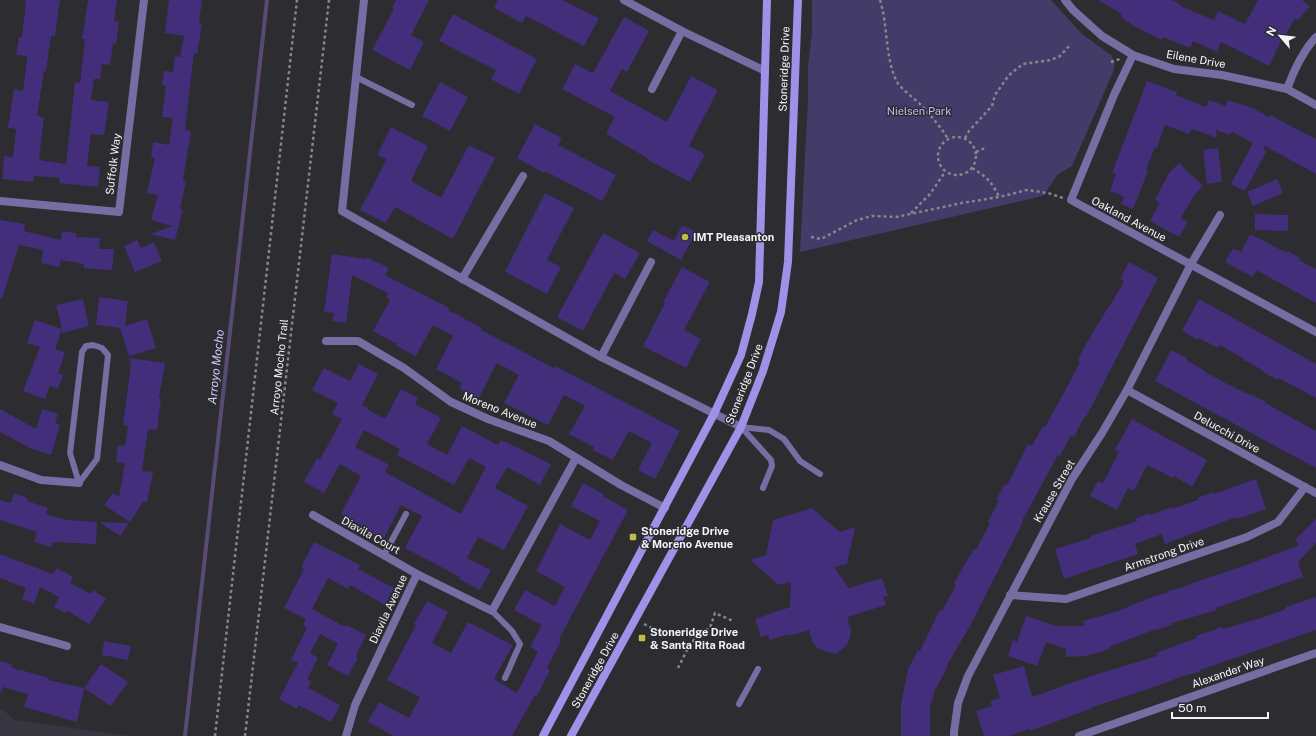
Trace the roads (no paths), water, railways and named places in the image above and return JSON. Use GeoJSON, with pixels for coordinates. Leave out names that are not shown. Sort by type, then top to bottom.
{"type":"FeatureCollection","features":[{"type":"Feature","properties":{"kind":"main road","name":"Stoneridge Drive"},"geometry":{"type":"LineString","coordinates":[[543,736],[714,414],[741,354],[759,282],[767,0]]}},
{"type":"Feature","properties":{"kind":"main road","name":"Stoneridge Drive"},"geometry":{"type":"LineString","coordinates":[[571,736],[741,427],[763,371],[781,312],[788,262],[798,0]]}},
{"type":"Feature","properties":{"kind":"street","name":"Suffolk Way"},"geometry":{"type":"LineString","coordinates":[[0,201],[119,212],[144,0]]}},
{"type":"Feature","properties":{"kind":"street"},"geometry":{"type":"LineString","coordinates":[[364,0],[342,211],[601,357],[741,427]]}},
{"type":"Feature","properties":{"kind":"street"},"geometry":{"type":"LineString","coordinates":[[624,0],[682,31],[765,71]]}},
{"type":"Feature","properties":{"kind":"street","name":"Eilene Drive"},"geometry":{"type":"LineString","coordinates":[[1065,0],[1073,10],[1102,36],[1133,55],[1174,69],[1222,75],[1287,89],[1316,105]]}},
{"type":"Feature","properties":{"kind":"street"},"geometry":{"type":"LineString","coordinates":[[652,89],[682,31]]}},
{"type":"Feature","properties":{"kind":"street"},"geometry":{"type":"LineString","coordinates":[[1287,89],[1308,46],[1316,37]]}},
{"type":"Feature","properties":{"kind":"street","name":"Oakland Avenue"},"geometry":{"type":"LineString","coordinates":[[1133,55],[1114,95],[1071,200],[1316,332]]}},
{"type":"Feature","properties":{"kind":"street"},"geometry":{"type":"LineString","coordinates":[[462,279],[523,176]]}},
{"type":"Feature","properties":{"kind":"street","name":"Krause Street"},"geometry":{"type":"LineString","coordinates":[[954,736],[958,703],[968,676],[1072,479],[1102,433],[1127,390],[1191,264],[1220,214]]}},
{"type":"Feature","properties":{"kind":"street"},"geometry":{"type":"LineString","coordinates":[[601,357],[651,262]]}},
{"type":"Feature","properties":{"kind":"street","name":"Moreno Avenue"},"geometry":{"type":"LineString","coordinates":[[326,341],[358,341],[404,368],[451,402],[488,419],[549,441],[621,485],[665,508]]}},
{"type":"Feature","properties":{"kind":"street","name":"Delucchi Drive"},"geometry":{"type":"LineString","coordinates":[[1127,390],[1316,493]]}},
{"type":"Feature","properties":{"kind":"street"},"geometry":{"type":"LineString","coordinates":[[492,610],[576,458]]}},
{"type":"Feature","properties":{"kind":"street"},"geometry":{"type":"LineString","coordinates":[[0,465],[41,480],[79,484]]}},
{"type":"Feature","properties":{"kind":"street","name":"Armstrong Drive"},"geometry":{"type":"LineString","coordinates":[[1010,595],[1066,599],[1247,537],[1278,522],[1305,487]]}},
{"type":"Feature","properties":{"kind":"street","name":"Diavila Court"},"geometry":{"type":"LineString","coordinates":[[314,515],[417,574]]}},
{"type":"Feature","properties":{"kind":"street","name":"Diavila Avenue"},"geometry":{"type":"LineString","coordinates":[[347,735],[355,705],[417,574],[492,610]]}},
{"type":"Feature","properties":{"kind":"street"},"geometry":{"type":"LineString","coordinates":[[0,627],[67,646]]}},
{"type":"Feature","properties":{"kind":"street","name":"Alexander Way"},"geometry":{"type":"LineString","coordinates":[[1080,736],[1316,653]]}},
{"type":"Feature","properties":{"kind":"lane"},"geometry":{"type":"LineString","coordinates":[[356,77],[412,105]]}},
{"type":"Feature","properties":{"kind":"lane"},"geometry":{"type":"LineString","coordinates":[[93,345],[102,348],[108,355],[97,459],[79,484],[70,454],[82,352],[86,346],[93,345]]}},
{"type":"Feature","properties":{"kind":"lane"},"geometry":{"type":"LineString","coordinates":[[741,427],[768,430],[784,439],[800,461],[820,474]]}},
{"type":"Feature","properties":{"kind":"lane"},"geometry":{"type":"LineString","coordinates":[[741,427],[771,460],[772,466],[763,488]]}},
{"type":"Feature","properties":{"kind":"lane"},"geometry":{"type":"LineString","coordinates":[[384,555],[406,514]]}},
{"type":"Feature","properties":{"kind":"lane"},"geometry":{"type":"LineString","coordinates":[[492,610],[512,631],[520,644],[505,678]]}},
{"type":"Feature","properties":{"kind":"lane"},"geometry":{"type":"LineString","coordinates":[[739,704],[758,669]]}},
{"type":"Feature","properties":{"kind":"waterway","name":"Arroyo Mocho"},"geometry":{"type":"LineString","coordinates":[[185,736],[267,0]]}},
{"type":"Feature","properties":{"kind":"place","name":"IMT Pleasanton"},"geometry":{"type":"Point","coordinates":[685,237]}},
{"type":"Feature","properties":{"kind":"place","name":"Stoneridge Drive & Moreno Avenue"},"geometry":{"type":"Point","coordinates":[633,537]}},
{"type":"Feature","properties":{"kind":"place","name":"Stoneridge Drive & Santa Rita Road"},"geometry":{"type":"Point","coordinates":[642,638]}},
{"type":"Feature","properties":{"kind":"park label","name":"Nielsen Park"},"geometry":{"type":"Point","coordinates":[919,111]}}]}
